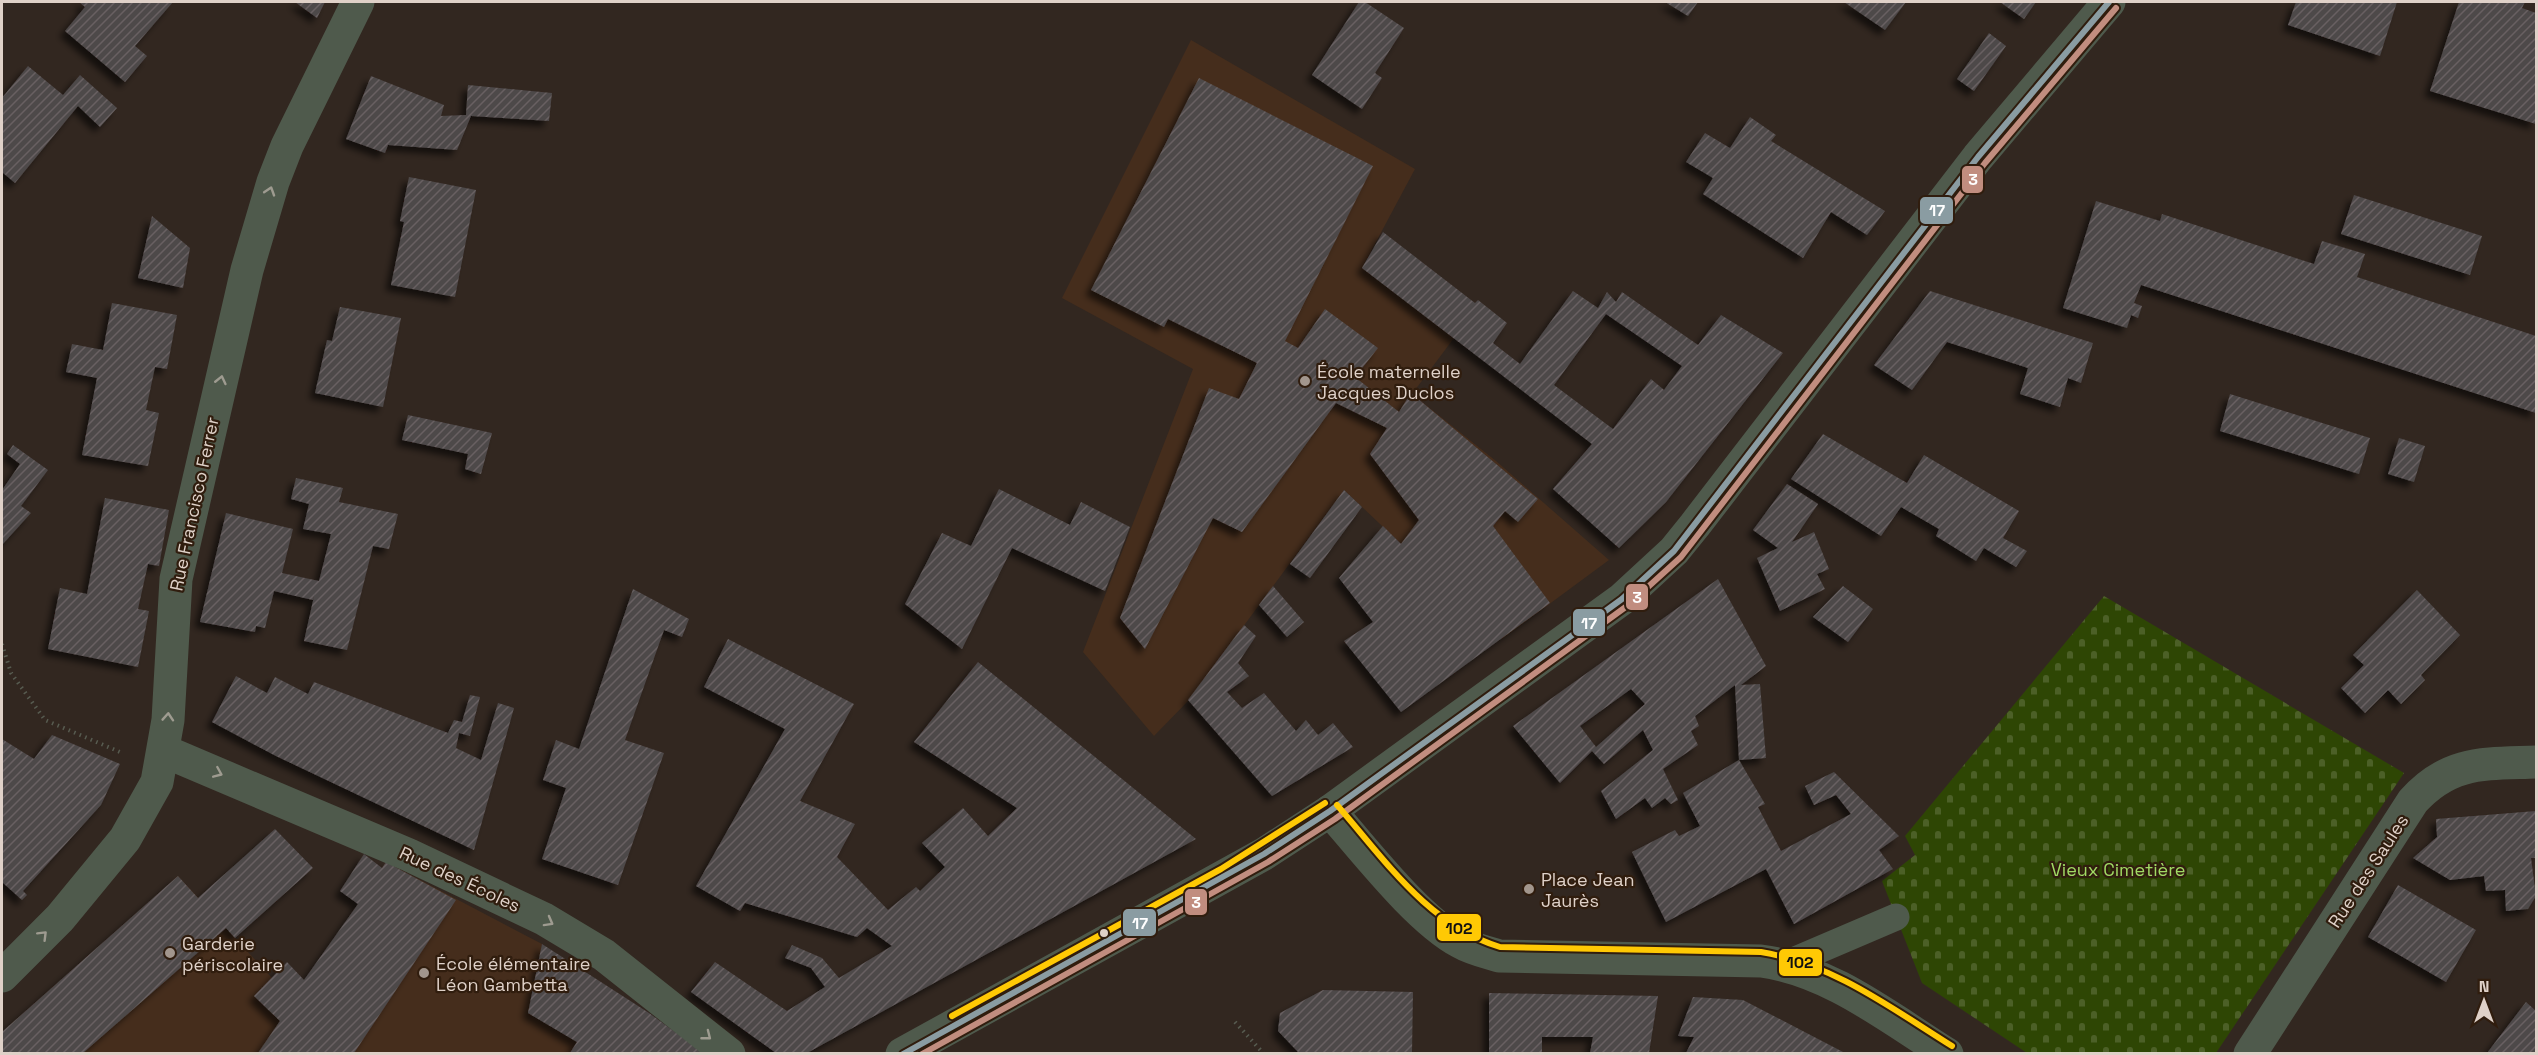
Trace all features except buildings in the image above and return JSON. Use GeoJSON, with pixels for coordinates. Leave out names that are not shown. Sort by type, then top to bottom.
{"type":"FeatureCollection","features":[{"type":"Feature","properties":{"kind":"street","name":"Rue Francisco Ferrer"},"geometry":{"type":"LineString","coordinates":[[2,976],[60,918],[118,848],[141,815],[157,782],[164,750],[176,579],[249,260],[273,182],[287,147],[358,2]]}},
{"type":"Feature","properties":{"kind":"street"},"geometry":{"type":"LineString","coordinates":[[902,1053],[1226,877],[1330,811],[1622,599],[1674,551],[1749,458],[1857,312],[1978,157],[2109,2]]}},
{"type":"Feature","properties":{"kind":"street","name":"Rue des Écoles"},"geometry":{"type":"LineString","coordinates":[[164,750],[409,855],[544,919],[604,955],[729,1053]]}},
{"type":"Feature","properties":{"kind":"street","name":"Rue des Saules"},"geometry":{"type":"LineString","coordinates":[[2250,1053],[2413,801],[2428,785],[2446,773],[2466,767],[2536,762]]}},
{"type":"Feature","properties":{"kind":"street"},"geometry":{"type":"LineString","coordinates":[[1330,811],[1423,914],[1442,931],[1480,951],[1499,956],[1761,961],[1786,964],[1826,980],[1947,1053]]}},
{"type":"Feature","properties":{"kind":"lane"},"geometry":{"type":"LineString","coordinates":[[1786,964],[1896,916]]}},
{"type":"Feature","properties":{"kind":"path"},"geometry":{"type":"LineString","coordinates":[[2,644],[11,673],[45,720],[134,758],[157,782]]}},
{"type":"Feature","properties":{"kind":"path"},"geometry":{"type":"LineString","coordinates":[[1235,1022],[1264,1053]]}},
{"type":"Feature","properties":{"kind":"shaded area","name":"École maternelle Jacques Duclos"},"geometry":{"type":"Polygon","coordinates":[[[1191,40],[1415,169],[1362,268],[1454,338],[1412,394],[1496,461],[1609,560],[1502,639],[1344,490],[1189,700],[1154,736],[1083,652],[1193,369],[1062,298],[1191,40]]]}},
{"type":"Feature","properties":{"kind":"shaded area"},"geometry":{"type":"Polygon","coordinates":[[[386,862],[542,944],[528,1013],[577,1042],[570,1054],[2,1054],[2,1032],[178,876],[272,978],[280,1021],[386,862]]]}},
{"type":"Feature","properties":{"kind":"green space","name":"Vieux Cimetière"},"geometry":{"type":"Polygon","coordinates":[[[2104,596],[2404,773],[2216,1053],[2027,1053],[1922,983],[1882,881],[1915,855],[1905,836],[2104,596]]]}},
{"type":"Feature","properties":{"kind":"transit line","name":"17"},"geometry":{"type":"LineString","coordinates":[[903,1054],[1264,854],[1330,811],[1622,599],[1674,551],[1978,157],[2109,2]]}},
{"type":"Feature","properties":{"kind":"transit line","name":"3"},"geometry":{"type":"LineString","coordinates":[[922,1054],[1268,862],[1335,819],[1627,606],[1681,557],[1985,163],[2116,8]]}},
{"type":"Feature","properties":{"kind":"transit line","name":"102"},"geometry":{"type":"LineString","coordinates":[[952,1016],[1221,869],[1325,803]]}},
{"type":"Feature","properties":{"kind":"transit line","name":"102"},"geometry":{"type":"LineString","coordinates":[[1337,805],[1391,868],[1429,907],[1474,937],[1500,947],[1761,952],[1813,966],[1837,977],[1861,989],[1952,1046]]}},
{"type":"Feature","properties":{"kind":"place","name":"École maternelle Jacques Duclos"},"geometry":{"type":"Point","coordinates":[1305,381]}},
{"type":"Feature","properties":{"kind":"place","name":"Place Jean Jaurès"},"geometry":{"type":"Point","coordinates":[1529,889]}},
{"type":"Feature","properties":{"kind":"place","name":"Garderie périscolaire"},"geometry":{"type":"Point","coordinates":[170,953]}},
{"type":"Feature","properties":{"kind":"place","name":"École élémentaire Léon Gambetta"},"geometry":{"type":"Point","coordinates":[424,973]}}]}
